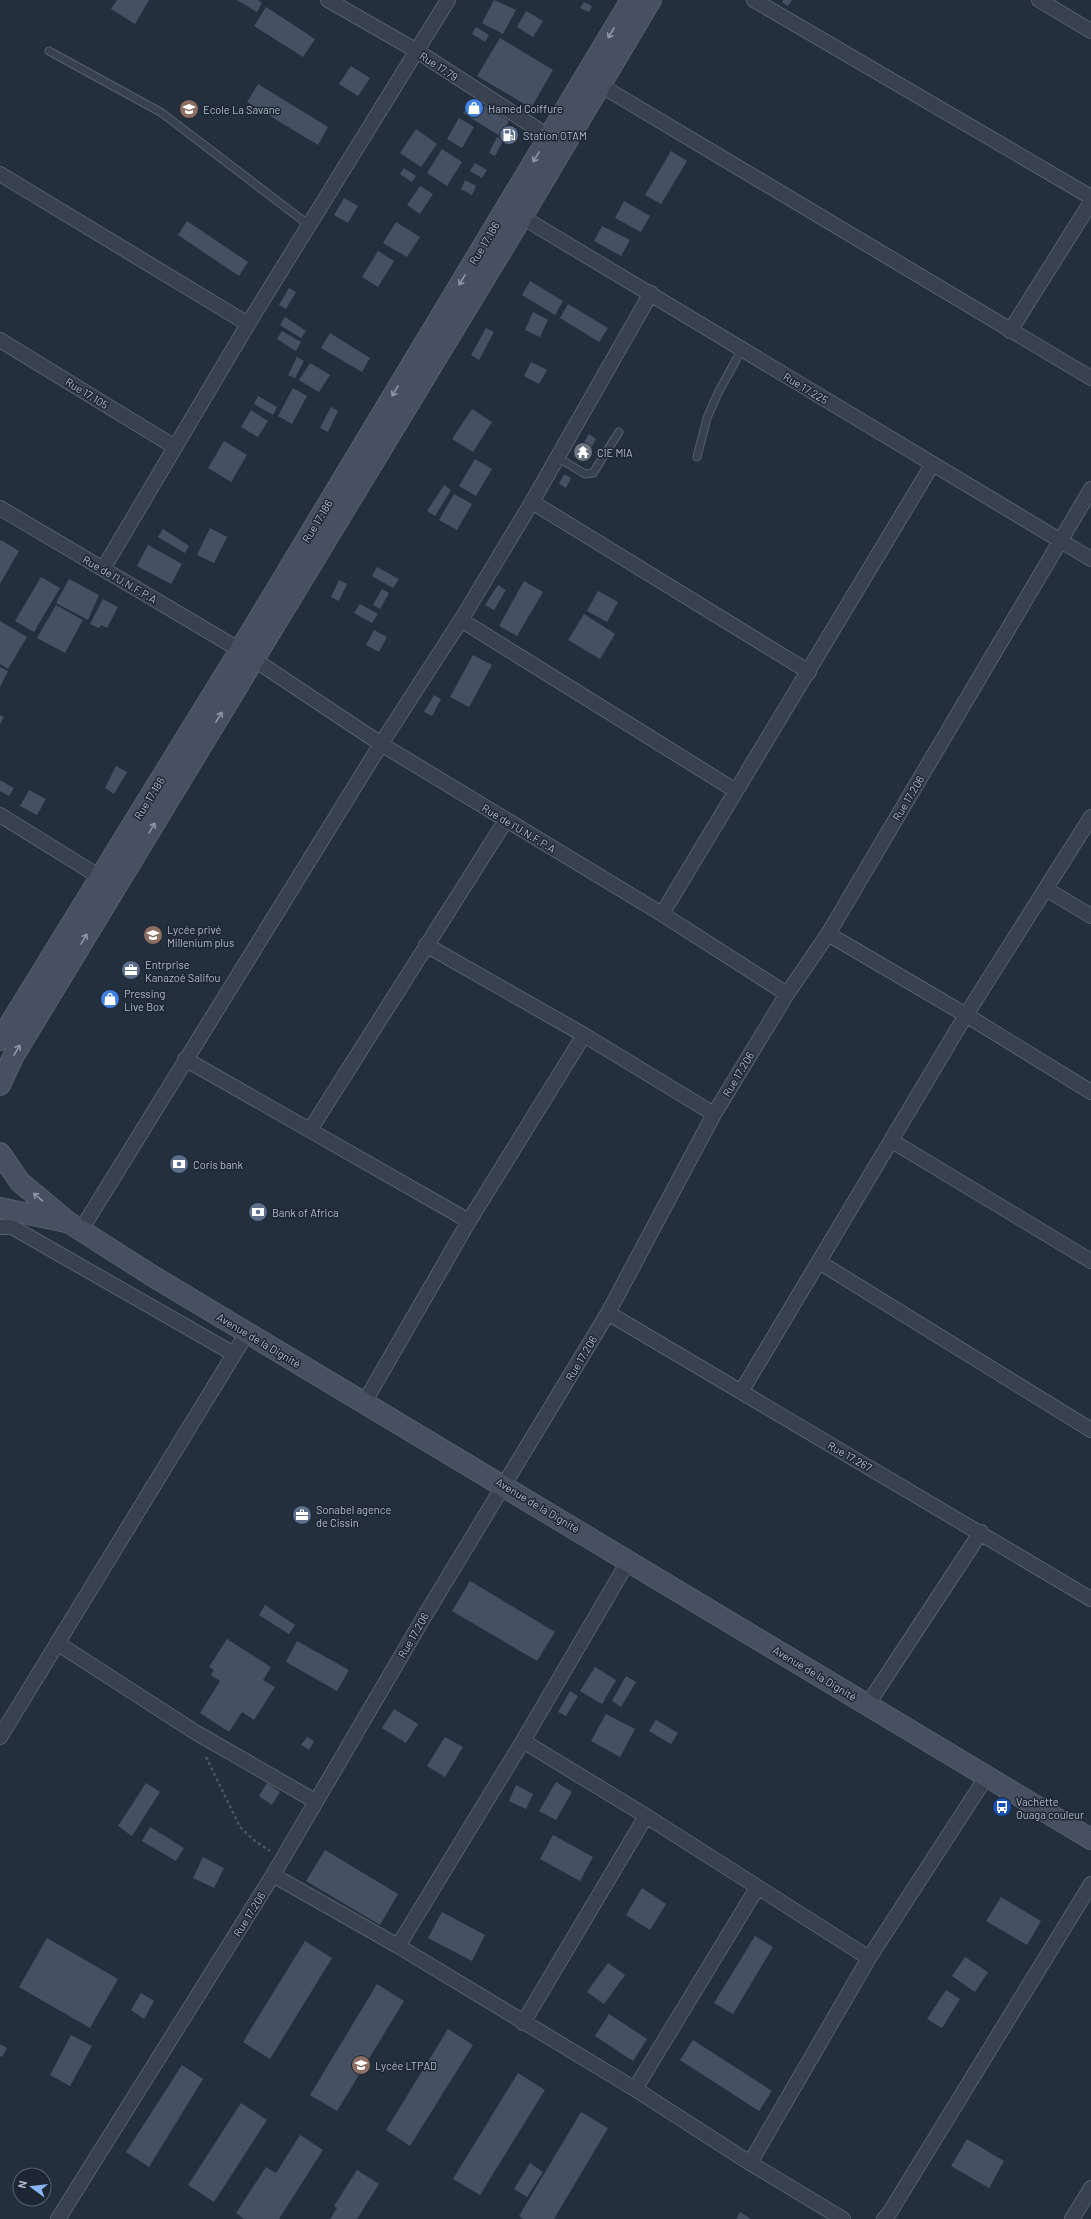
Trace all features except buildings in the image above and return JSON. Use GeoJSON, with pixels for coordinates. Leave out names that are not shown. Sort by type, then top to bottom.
{"type":"FeatureCollection","features":[{"type":"Feature","properties":{"kind":"main road","name":"Rue 17.186"},"geometry":{"type":"LineString","coordinates":[[0,1040],[100,878],[247,654],[548,136],[631,0]]}},
{"type":"Feature","properties":{"kind":"main road"},"geometry":{"type":"LineString","coordinates":[[0,1085],[13,1057],[247,654],[522,217],[651,0]]}},
{"type":"Feature","properties":{"kind":"main road","name":"Avenue de la Dignité"},"geometry":{"type":"LineString","coordinates":[[0,1153],[20,1182],[74,1226],[247,1333],[504,1485],[1091,1839]]}},
{"type":"Feature","properties":{"kind":"main road"},"geometry":{"type":"LineString","coordinates":[[0,1208],[74,1226]]}},
{"type":"Feature","properties":{"kind":"street","name":"Rue 17.79"},"geometry":{"type":"LineString","coordinates":[[328,0],[417,51],[548,136]]}},
{"type":"Feature","properties":{"kind":"street"},"geometry":{"type":"LineString","coordinates":[[103,569],[248,324],[310,226],[448,0]]}},
{"type":"Feature","properties":{"kind":"street"},"geometry":{"type":"LineString","coordinates":[[754,0],[1091,197]]}},
{"type":"Feature","properties":{"kind":"street"},"geometry":{"type":"LineString","coordinates":[[1039,0],[1091,31]]}},
{"type":"Feature","properties":{"kind":"street"},"geometry":{"type":"LineString","coordinates":[[600,85],[1091,378]]}},
{"type":"Feature","properties":{"kind":"street"},"geometry":{"type":"LineString","coordinates":[[0,174],[248,324]]}},
{"type":"Feature","properties":{"kind":"street"},"geometry":{"type":"LineString","coordinates":[[1010,331],[1091,202]]}},
{"type":"Feature","properties":{"kind":"street","name":"Rue 17.225"},"geometry":{"type":"LineString","coordinates":[[522,217],[651,293],[932,465],[1091,560]]}},
{"type":"Feature","properties":{"kind":"street"},"geometry":{"type":"LineString","coordinates":[[74,1226],[184,1060],[381,744],[462,620],[532,502],[651,293]]}},
{"type":"Feature","properties":{"kind":"street","name":"Rue 17.105"},"geometry":{"type":"LineString","coordinates":[[0,340],[174,447]]}},
{"type":"Feature","properties":{"kind":"street"},"geometry":{"type":"LineString","coordinates":[[662,914],[809,672],[932,465]]}},
{"type":"Feature","properties":{"kind":"street","name":"Rue 17.206"},"geometry":{"type":"LineString","coordinates":[[58,2219],[273,1876],[315,1801],[608,1313],[714,1114],[787,994],[828,934],[1091,489]]}},
{"type":"Feature","properties":{"kind":"street"},"geometry":{"type":"LineString","coordinates":[[532,502],[809,672]]}},
{"type":"Feature","properties":{"kind":"street","name":"Rue de l'U.N.F.P.A"},"geometry":{"type":"LineString","coordinates":[[0,508],[247,654],[381,744],[662,914],[787,994]]}},
{"type":"Feature","properties":{"kind":"street"},"geometry":{"type":"LineString","coordinates":[[462,620],[736,791]]}},
{"type":"Feature","properties":{"kind":"street"},"geometry":{"type":"LineString","coordinates":[[0,815],[100,878]]}},
{"type":"Feature","properties":{"kind":"street"},"geometry":{"type":"LineString","coordinates":[[741,1392],[820,1262],[966,1015],[1091,817]]}},
{"type":"Feature","properties":{"kind":"street"},"geometry":{"type":"LineString","coordinates":[[310,1130],[506,820]]}},
{"type":"Feature","properties":{"kind":"street"},"geometry":{"type":"LineString","coordinates":[[1046,889],[1091,916]]}},
{"type":"Feature","properties":{"kind":"street"},"geometry":{"type":"LineString","coordinates":[[828,934],[966,1015],[1091,1092]]}},
{"type":"Feature","properties":{"kind":"street"},"geometry":{"type":"LineString","coordinates":[[426,945],[584,1035],[714,1114]]}},
{"type":"Feature","properties":{"kind":"street"},"geometry":{"type":"LineString","coordinates":[[364,1402],[469,1221],[584,1035]]}},
{"type":"Feature","properties":{"kind":"street"},"geometry":{"type":"LineString","coordinates":[[184,1060],[469,1221]]}},
{"type":"Feature","properties":{"kind":"street"},"geometry":{"type":"LineString","coordinates":[[892,1141],[1091,1261]]}},
{"type":"Feature","properties":{"kind":"street"},"geometry":{"type":"LineString","coordinates":[[0,1227],[12,1227],[234,1354]]}},
{"type":"Feature","properties":{"kind":"street"},"geometry":{"type":"LineString","coordinates":[[820,1262],[1091,1430]]}},
{"type":"Feature","properties":{"kind":"street","name":"Rue 17.267"},"geometry":{"type":"LineString","coordinates":[[608,1313],[981,1532],[1091,1599]]}},
{"type":"Feature","properties":{"kind":"street"},"geometry":{"type":"LineString","coordinates":[[0,1736],[247,1333]]}},
{"type":"Feature","properties":{"kind":"street"},"geometry":{"type":"LineString","coordinates":[[868,1704],[981,1532]]}},
{"type":"Feature","properties":{"kind":"street"},"geometry":{"type":"LineString","coordinates":[[398,1946],[523,1741],[629,1560]]}},
{"type":"Feature","properties":{"kind":"street"},"geometry":{"type":"LineString","coordinates":[[57,1643],[196,1732],[315,1801]]}},
{"type":"Feature","properties":{"kind":"street"},"geometry":{"type":"LineString","coordinates":[[523,1741],[646,1816],[869,1958]]}},
{"type":"Feature","properties":{"kind":"street"},"geometry":{"type":"LineString","coordinates":[[750,2163],[869,1958],[987,1776]]}},
{"type":"Feature","properties":{"kind":"street"},"geometry":{"type":"LineString","coordinates":[[523,2023],[646,1816]]}},
{"type":"Feature","properties":{"kind":"street"},"geometry":{"type":"LineString","coordinates":[[273,1876],[398,1946],[523,2023],[635,2089],[750,2163],[843,2219]]}},
{"type":"Feature","properties":{"kind":"street"},"geometry":{"type":"LineString","coordinates":[[884,2219],[890,2212],[1091,1884]]}},
{"type":"Feature","properties":{"kind":"street"},"geometry":{"type":"LineString","coordinates":[[635,2089],[757,1888]]}},
{"type":"Feature","properties":{"kind":"street"},"geometry":{"type":"LineString","coordinates":[[1072,2219],[1091,2188]]}},
{"type":"Feature","properties":{"kind":"lane"},"geometry":{"type":"LineString","coordinates":[[49,52],[162,113],[310,226]]}},
{"type":"Feature","properties":{"kind":"lane"},"geometry":{"type":"LineString","coordinates":[[697,457],[707,418],[718,393],[742,349]]}},
{"type":"Feature","properties":{"kind":"lane"},"geometry":{"type":"LineString","coordinates":[[557,458],[585,474],[594,473],[618,432]]}},
{"type":"Feature","properties":{"kind":"path"},"geometry":{"type":"LineString","coordinates":[[196,1732],[216,1782],[240,1827],[255,1841],[282,1859]]}},
{"type":"Feature","properties":{"kind":"place","name":"Hamed Coiffure"},"geometry":{"type":"Point","coordinates":[474,108]}},
{"type":"Feature","properties":{"kind":"place","name":"Ecole La Savane"},"geometry":{"type":"Point","coordinates":[189,109]}},
{"type":"Feature","properties":{"kind":"place","name":"Station OTAM"},"geometry":{"type":"Point","coordinates":[509,135]}},
{"type":"Feature","properties":{"kind":"place","name":"CIE MIA"},"geometry":{"type":"Point","coordinates":[583,452]}},
{"type":"Feature","properties":{"kind":"place","name":"Lycée privé Millenium plus"},"geometry":{"type":"Point","coordinates":[153,935]}},
{"type":"Feature","properties":{"kind":"place","name":"Entrprise Kanazoé Salifou"},"geometry":{"type":"Point","coordinates":[131,970]}},
{"type":"Feature","properties":{"kind":"place","name":"Pressing Live Box"},"geometry":{"type":"Point","coordinates":[110,999]}},
{"type":"Feature","properties":{"kind":"place","name":"Coris bank"},"geometry":{"type":"Point","coordinates":[179,1164]}},
{"type":"Feature","properties":{"kind":"place","name":"Bank of Africa"},"geometry":{"type":"Point","coordinates":[258,1212]}},
{"type":"Feature","properties":{"kind":"place","name":"Sonabel agence de Cissin"},"geometry":{"type":"Point","coordinates":[302,1515]}},
{"type":"Feature","properties":{"kind":"place","name":"Vachette Ouaga couleur"},"geometry":{"type":"Point","coordinates":[1002,1807]}},
{"type":"Feature","properties":{"kind":"place","name":"Lycée LTPAD"},"geometry":{"type":"Point","coordinates":[361,2065]}}]}
